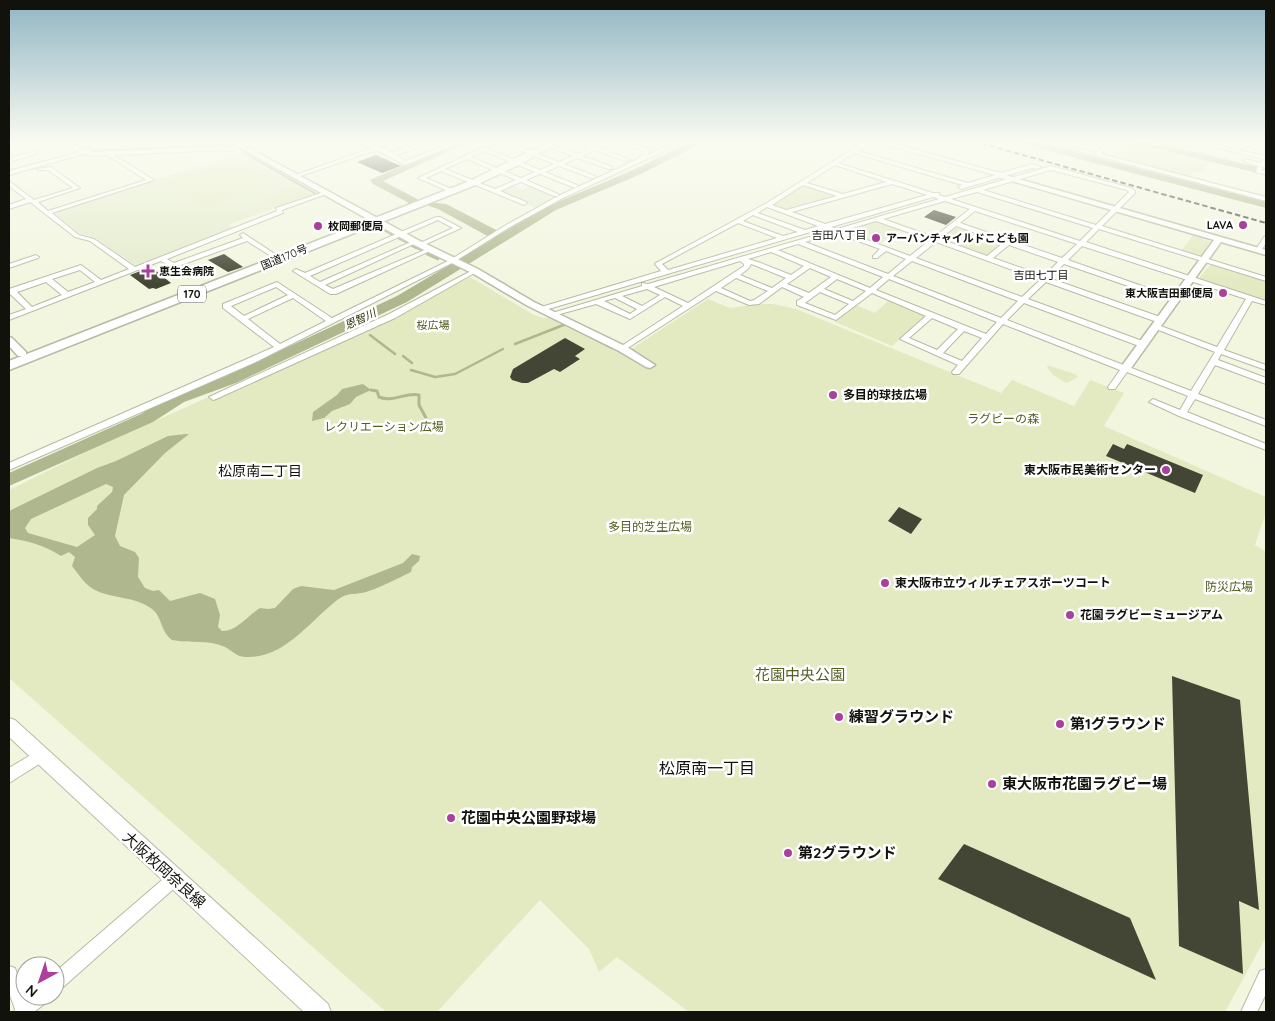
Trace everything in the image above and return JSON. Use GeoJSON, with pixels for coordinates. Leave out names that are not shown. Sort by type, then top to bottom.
{"type":"FeatureCollection","features":[{"type":"Feature","properties":{"kind":"highway","name":"国道170号"},"geometry":{"type":"LineString","coordinates":[[9,366],[458,189]]}},
{"type":"Feature","properties":{"kind":"highway","name":"170"},"geometry":{"type":"LineString","coordinates":[[9,359],[99,325],[140,315]]}},
{"type":"Feature","properties":{"kind":"highway","name":"170"},"geometry":{"type":"LineString","coordinates":[[9,372],[108,332],[140,315]]}},
{"type":"Feature","properties":{"kind":"main road","name":"大阪枚岡奈良線"},"geometry":{"type":"LineString","coordinates":[[9,726],[39,756],[320,1012]]}},
{"type":"Feature","properties":{"kind":"street"},"geometry":{"type":"LineString","coordinates":[[16,189],[77,236],[92,240],[135,270]]}},
{"type":"Feature","properties":{"kind":"street"},"geometry":{"type":"LineString","coordinates":[[9,207],[75,189]]}},
{"type":"Feature","properties":{"kind":"street"},"geometry":{"type":"LineString","coordinates":[[47,213],[124,189]]}},
{"type":"Feature","properties":{"kind":"street"},"geometry":{"type":"LineString","coordinates":[[318,189],[428,250],[473,271],[650,365]]}},
{"type":"Feature","properties":{"kind":"street"},"geometry":{"type":"LineString","coordinates":[[446,189],[452,191]]}},
{"type":"Feature","properties":{"kind":"street"},"geometry":{"type":"LineString","coordinates":[[491,189],[524,203]]}},
{"type":"Feature","properties":{"kind":"street"},"geometry":{"type":"LineString","coordinates":[[496,191],[501,189]]}},
{"type":"Feature","properties":{"kind":"street"},"geometry":{"type":"LineString","coordinates":[[541,189],[556,195]]}},
{"type":"Feature","properties":{"kind":"street"},"geometry":{"type":"LineString","coordinates":[[9,467],[279,347],[453,261],[553,201],[579,189]]}},
{"type":"Feature","properties":{"kind":"street"},"geometry":{"type":"LineString","coordinates":[[636,280],[639,275],[753,213],[793,189]]}},
{"type":"Feature","properties":{"kind":"street"},"geometry":{"type":"LineString","coordinates":[[819,189],[842,196]]}},
{"type":"Feature","properties":{"kind":"street"},"geometry":{"type":"LineString","coordinates":[[785,212],[868,189]]}},
{"type":"Feature","properties":{"kind":"street"},"geometry":{"type":"LineString","coordinates":[[912,189],[1266,304]]}},
{"type":"Feature","properties":{"kind":"street"},"geometry":{"type":"LineString","coordinates":[[542,308],[955,189]]}},
{"type":"Feature","properties":{"kind":"street"},"geometry":{"type":"LineString","coordinates":[[553,314],[982,189]]}},
{"type":"Feature","properties":{"kind":"street"},"geometry":{"type":"LineString","coordinates":[[1047,189],[1262,252],[1266,238]]}},
{"type":"Feature","properties":{"kind":"street"},"geometry":{"type":"LineString","coordinates":[[956,372],[1002,321],[1133,192],[1128,189]]}},
{"type":"Feature","properties":{"kind":"street"},"geometry":{"type":"LineString","coordinates":[[1226,189],[1266,199]]}},
{"type":"Feature","properties":{"kind":"street"},"geometry":{"type":"LineString","coordinates":[[978,190],[1266,279]]}},
{"type":"Feature","properties":{"kind":"street"},"geometry":{"type":"LineString","coordinates":[[9,318],[163,260],[281,212],[278,209],[326,193]]}},
{"type":"Feature","properties":{"kind":"street"},"geometry":{"type":"LineString","coordinates":[[767,205],[1142,344]]}},
{"type":"Feature","properties":{"kind":"street"},"geometry":{"type":"LineString","coordinates":[[836,277],[800,303],[836,318],[974,209]]}},
{"type":"Feature","properties":{"kind":"street"},"geometry":{"type":"LineString","coordinates":[[753,213],[804,232]]}},
{"type":"Feature","properties":{"kind":"street"},"geometry":{"type":"LineString","coordinates":[[304,276],[438,218],[458,228],[321,284]]}},
{"type":"Feature","properties":{"kind":"street"},"geometry":{"type":"LineString","coordinates":[[875,219],[1045,279],[1266,368]]}},
{"type":"Feature","properties":{"kind":"street"},"geometry":{"type":"LineString","coordinates":[[738,220],[782,238]]}},
{"type":"Feature","properties":{"kind":"street"},"geometry":{"type":"LineString","coordinates":[[955,224],[1175,299]]}},
{"type":"Feature","properties":{"kind":"street"},"geometry":{"type":"LineString","coordinates":[[234,230],[279,259]]}},
{"type":"Feature","properties":{"kind":"street"},"geometry":{"type":"LineString","coordinates":[[163,260],[173,266],[248,238]]}},
{"type":"Feature","properties":{"kind":"street"},"geometry":{"type":"LineString","coordinates":[[1112,387],[1219,239]]}},
{"type":"Feature","properties":{"kind":"street"},"geometry":{"type":"LineString","coordinates":[[799,242],[1266,423]]}},
{"type":"Feature","properties":{"kind":"street"},"geometry":{"type":"LineString","coordinates":[[988,259],[1008,242]]}},
{"type":"Feature","properties":{"kind":"street"},"geometry":{"type":"LineString","coordinates":[[194,246],[206,254]]}},
{"type":"Feature","properties":{"kind":"street"},"geometry":{"type":"LineString","coordinates":[[875,257],[886,248]]}},
{"type":"Feature","properties":{"kind":"street"},"geometry":{"type":"LineString","coordinates":[[296,271],[333,292],[428,250]]}},
{"type":"Feature","properties":{"kind":"street"},"geometry":{"type":"LineString","coordinates":[[771,250],[988,338]]}},
{"type":"Feature","properties":{"kind":"street"},"geometry":{"type":"LineString","coordinates":[[9,266],[36,257]]}},
{"type":"Feature","properties":{"kind":"street"},"geometry":{"type":"LineString","coordinates":[[623,349],[747,267],[748,263],[742,260]]}},
{"type":"Feature","properties":{"kind":"street"},"geometry":{"type":"LineString","coordinates":[[742,260],[756,263],[791,278]]}},
{"type":"Feature","properties":{"kind":"street"},"geometry":{"type":"LineString","coordinates":[[658,264],[666,272]]}},
{"type":"Feature","properties":{"kind":"street"},"geometry":{"type":"LineString","coordinates":[[716,288],[749,303],[756,302],[808,266]]}},
{"type":"Feature","properties":{"kind":"street"},"geometry":{"type":"LineString","coordinates":[[32,310],[12,291],[81,267],[101,283]]}},
{"type":"Feature","properties":{"kind":"street"},"geometry":{"type":"LineString","coordinates":[[213,397],[392,316],[473,271]]}},
{"type":"Feature","properties":{"kind":"street"},"geometry":{"type":"LineString","coordinates":[[735,275],[772,290]]}},
{"type":"Feature","properties":{"kind":"street"},"geometry":{"type":"LineString","coordinates":[[267,278],[332,321]]}},
{"type":"Feature","properties":{"kind":"street"},"geometry":{"type":"LineString","coordinates":[[47,279],[68,296]]}},
{"type":"Feature","properties":{"kind":"street"},"geometry":{"type":"LineString","coordinates":[[636,280],[689,306]]}},
{"type":"Feature","properties":{"kind":"street"},"geometry":{"type":"LineString","coordinates":[[277,284],[226,306],[279,347]]}},
{"type":"Feature","properties":{"kind":"street"},"geometry":{"type":"LineString","coordinates":[[781,284],[809,296]]}},
{"type":"Feature","properties":{"kind":"street"},"geometry":{"type":"LineString","coordinates":[[818,290],[854,304]]}},
{"type":"Feature","properties":{"kind":"street"},"geometry":{"type":"LineString","coordinates":[[597,301],[630,317],[664,294]]}},
{"type":"Feature","properties":{"kind":"street"},"geometry":{"type":"LineString","coordinates":[[243,319],[294,295]]}},
{"type":"Feature","properties":{"kind":"street"},"geometry":{"type":"LineString","coordinates":[[616,296],[642,308]]}},
{"type":"Feature","properties":{"kind":"street"},"geometry":{"type":"LineString","coordinates":[[1182,414],[1250,298]]}},
{"type":"Feature","properties":{"kind":"street"},"geometry":{"type":"LineString","coordinates":[[931,315],[904,339],[963,364]]}},
{"type":"Feature","properties":{"kind":"street"},"geometry":{"type":"LineString","coordinates":[[938,353],[963,328]]}},
{"type":"Feature","properties":{"kind":"street"},"geometry":{"type":"LineString","coordinates":[[9,340],[22,354]]}},
{"type":"Feature","properties":{"kind":"street"},"geometry":{"type":"LineString","coordinates":[[1212,361],[1266,381]]}},
{"type":"Feature","properties":{"kind":"street"},"geometry":{"type":"LineString","coordinates":[[1153,402],[1266,447]]}},
{"type":"Feature","properties":{"kind":"street"},"geometry":{"type":"LineString","coordinates":[[9,776],[39,756]]}},
{"type":"Feature","properties":{"kind":"street"},"geometry":{"type":"LineString","coordinates":[[65,974],[174,879]]}},
{"type":"Feature","properties":{"kind":"street"},"geometry":{"type":"LineString","coordinates":[[9,974],[23,1011]]}},
{"type":"Feature","properties":{"kind":"street"},"geometry":{"type":"LineString","coordinates":[[1252,1011],[1266,977]]}},
{"type":"Feature","properties":{"kind":"shaded area"},"geometry":{"type":"Polygon","coordinates":[[[128,189],[304,189],[315,195],[229,224],[234,228],[138,267],[93,237],[81,234],[56,214],[60,210],[128,189]]]}},
{"type":"Feature","properties":{"kind":"shaded area"},"geometry":{"type":"Polygon","coordinates":[[[504,189],[540,189],[558,196],[535,208],[526,204],[528,203],[499,191],[504,189]]]}},
{"type":"Feature","properties":{"kind":"shaded area","name":"アーバンチャイルドこども園"},"geometry":{"type":"Polygon","coordinates":[[[875,222],[900,230],[880,244],[846,232],[846,230],[875,222]]]}},
{"type":"Feature","properties":{"kind":"shaded area"},"geometry":{"type":"Polygon","coordinates":[[[363,384],[371,390],[356,397],[350,404],[332,411],[324,418],[312,421],[313,412],[337,395],[342,389],[363,384]]]}},
{"type":"Feature","properties":{"kind":"shaded area"},"geometry":{"type":"Polygon","coordinates":[[[189,434],[165,453],[124,495],[115,536],[120,546],[135,552],[139,558],[138,577],[145,588],[153,591],[159,590],[170,601],[200,593],[215,599],[220,615],[218,627],[222,631],[227,631],[237,626],[260,608],[275,608],[293,589],[301,586],[334,590],[403,563],[412,554],[420,556],[419,561],[412,567],[411,572],[389,583],[366,592],[340,598],[287,644],[275,651],[263,655],[245,657],[239,656],[218,645],[205,642],[172,640],[165,632],[158,616],[152,609],[138,602],[107,595],[90,587],[72,566],[75,557],[69,552],[61,556],[36,544],[9,538],[9,511],[168,436],[189,434]],[[106,484],[31,519],[25,528],[28,533],[77,547],[95,535],[88,525],[88,518],[97,509],[97,506],[112,492],[113,487],[106,484]]]}},
{"type":"Feature","properties":{"kind":"green space"},"geometry":{"type":"Polygon","coordinates":[[[177,189],[252,189],[203,206],[177,189]]]}},
{"type":"Feature","properties":{"kind":"green space"},"geometry":{"type":"Polygon","coordinates":[[[288,189],[299,189],[311,196],[280,207],[264,197],[288,189]]]}},
{"type":"Feature","properties":{"kind":"green space"},"geometry":{"type":"Polygon","coordinates":[[[797,189],[814,189],[836,196],[789,210],[773,207],[773,204],[797,189]]]}},
{"type":"Feature","properties":{"kind":"green space"},"geometry":{"type":"Polygon","coordinates":[[[954,227],[1001,241],[1003,244],[989,256],[985,257],[942,242],[940,239],[954,227]]]}},
{"type":"Feature","properties":{"kind":"green space"},"geometry":{"type":"Polygon","coordinates":[[[1193,235],[1210,242],[1201,256],[1181,251],[1193,235]]]}},
{"type":"Feature","properties":{"kind":"green space"},"geometry":{"type":"Polygon","coordinates":[[[1214,264],[1266,280],[1266,302],[1201,281],[1199,278],[1210,265],[1214,264]]]}},
{"type":"Feature","properties":{"kind":"green space","name":"花園中央公園"},"geometry":{"type":"Polygon","coordinates":[[[470,277],[534,315],[543,318],[553,317],[625,353],[708,299],[730,308],[773,304],[796,309],[1001,393],[1012,380],[1074,406],[1090,380],[1124,393],[1104,426],[1266,497],[1266,512],[1255,545],[1266,552],[1266,937],[1225,1012],[689,1012],[617,957],[599,972],[589,949],[540,900],[437,1012],[386,1012],[9,678],[9,490],[88,451],[396,316],[470,277]]]}},
{"type":"Feature","properties":{"kind":"green space"},"geometry":{"type":"Polygon","coordinates":[[[889,300],[925,316],[892,346],[835,322],[856,305],[875,313],[889,300]]]}},
{"type":"Feature","properties":{"kind":"green space"},"geometry":{"type":"Polygon","coordinates":[[[1047,365],[1075,374],[1078,377],[1067,383],[1052,374],[1047,365]]]}},
{"type":"Feature","properties":{"kind":"building"},"geometry":{"type":"Polygon","coordinates":[[[934,210],[956,217],[946,225],[924,217],[934,210]]]}},
{"type":"Feature","properties":{"kind":"building"},"geometry":{"type":"Polygon","coordinates":[[[224,254],[243,267],[228,272],[208,260],[224,254]]]}},
{"type":"Feature","properties":{"kind":"building"},"geometry":{"type":"Polygon","coordinates":[[[151,267],[171,283],[156,289],[149,289],[130,275],[151,267]]]}},
{"type":"Feature","properties":{"kind":"building"},"geometry":{"type":"Polygon","coordinates":[[[565,338],[585,349],[575,356],[580,359],[560,372],[554,369],[528,383],[512,380],[510,377],[513,369],[565,338]]]}},
{"type":"Feature","properties":{"kind":"building","name":"東大阪市民美術センター"},"geometry":{"type":"Polygon","coordinates":[[[1113,444],[1124,449],[1127,444],[1203,475],[1195,493],[1106,456],[1113,444]]]}},
{"type":"Feature","properties":{"kind":"building"},"geometry":{"type":"Polygon","coordinates":[[[899,507],[922,519],[911,534],[888,521],[899,507]]]}},
{"type":"Feature","properties":{"kind":"building"},"geometry":{"type":"Polygon","coordinates":[[[1172,676],[1240,700],[1259,910],[1239,901],[1243,974],[1179,946],[1172,676]]]}},
{"type":"Feature","properties":{"kind":"building"},"geometry":{"type":"Polygon","coordinates":[[[964,844],[1130,918],[1156,980],[938,879],[964,844]]]}},
{"type":"Feature","properties":{"kind":"waterway"},"geometry":{"type":"LineString","coordinates":[[307,189],[316,194]]}},
{"type":"Feature","properties":{"kind":"waterway"},"geometry":{"type":"LineString","coordinates":[[390,189],[413,201]]}},
{"type":"Feature","properties":{"kind":"waterway","name":"恩智川"},"geometry":{"type":"LineString","coordinates":[[9,480],[147,418],[178,398],[230,380],[402,299],[552,208],[598,189]]}},
{"type":"Feature","properties":{"kind":"waterway","name":"恩智川"},"geometry":{"type":"LineString","coordinates":[[1204,189],[1266,205]]}},
{"type":"Feature","properties":{"kind":"waterway"},"geometry":{"type":"LineString","coordinates":[[433,204],[442,206],[501,238]]}},
{"type":"Feature","properties":{"kind":"waterway"},"geometry":{"type":"LineString","coordinates":[[382,229],[394,236]]}},
{"type":"Feature","properties":{"kind":"waterway"},"geometry":{"type":"LineString","coordinates":[[398,238],[408,243]]}},
{"type":"Feature","properties":{"kind":"waterway"},"geometry":{"type":"LineString","coordinates":[[412,246],[416,248]]}},
{"type":"Feature","properties":{"kind":"waterway"},"geometry":{"type":"LineString","coordinates":[[413,246],[421,250]]}},
{"type":"Feature","properties":{"kind":"waterway"},"geometry":{"type":"LineString","coordinates":[[427,254],[438,259]]}},
{"type":"Feature","properties":{"kind":"waterway","name":"恩智川"},"geometry":{"type":"LineString","coordinates":[[450,265],[454,269]]}},
{"type":"Feature","properties":{"kind":"waterway"},"geometry":{"type":"LineString","coordinates":[[515,344],[566,324],[569,326]]}},
{"type":"Feature","properties":{"kind":"waterway"},"geometry":{"type":"LineString","coordinates":[[350,325],[358,330]]}},
{"type":"Feature","properties":{"kind":"waterway"},"geometry":{"type":"LineString","coordinates":[[585,334],[612,348]]}},
{"type":"Feature","properties":{"kind":"waterway"},"geometry":{"type":"LineString","coordinates":[[370,335],[395,354]]}},
{"type":"Feature","properties":{"kind":"waterway"},"geometry":{"type":"LineString","coordinates":[[411,370],[435,377],[455,374],[503,349]]}},
{"type":"Feature","properties":{"kind":"waterway"},"geometry":{"type":"LineString","coordinates":[[403,356],[412,363]]}},
{"type":"Feature","properties":{"kind":"waterway"},"geometry":{"type":"LineString","coordinates":[[371,390],[377,391],[379,397],[384,399],[414,394],[419,395],[419,405],[426,418]]}},
{"type":"Feature","properties":{"kind":"railway"},"geometry":{"type":"LineString","coordinates":[[1143,189],[1266,223]]}},
{"type":"Feature","properties":{"kind":"place","name":"LAVA"},"geometry":{"type":"Point","coordinates":[1243,225]}},
{"type":"Feature","properties":{"kind":"place","name":"枚岡郵便局"},"geometry":{"type":"Point","coordinates":[318,226]}},
{"type":"Feature","properties":{"kind":"place","name":"アーバンチャイルドこども園"},"geometry":{"type":"Point","coordinates":[876,238]}},
{"type":"Feature","properties":{"kind":"place","name":"恵生会病院"},"geometry":{"type":"Point","coordinates":[148,271]}},
{"type":"Feature","properties":{"kind":"place","name":"東大阪吉田郵便局"},"geometry":{"type":"Point","coordinates":[1223,293]}},
{"type":"Feature","properties":{"kind":"place","name":"多目的球技広場"},"geometry":{"type":"Point","coordinates":[833,395]}},
{"type":"Feature","properties":{"kind":"place","name":"東大阪市民美術センター"},"geometry":{"type":"Point","coordinates":[1166,470]}},
{"type":"Feature","properties":{"kind":"place","name":"東大阪市立ウィルチェアスポーツコート"},"geometry":{"type":"Point","coordinates":[885,583]}},
{"type":"Feature","properties":{"kind":"place","name":"花園ラグビーミュージアム"},"geometry":{"type":"Point","coordinates":[1070,615]}},
{"type":"Feature","properties":{"kind":"place","name":"練習グラウンド"},"geometry":{"type":"Point","coordinates":[839,717]}},
{"type":"Feature","properties":{"kind":"place","name":"第1グラウンド"},"geometry":{"type":"Point","coordinates":[1060,724]}},
{"type":"Feature","properties":{"kind":"place","name":"東大阪市花園ラグビー場"},"geometry":{"type":"Point","coordinates":[992,784]}},
{"type":"Feature","properties":{"kind":"place","name":"花園中央公園野球場"},"geometry":{"type":"Point","coordinates":[451,818]}},
{"type":"Feature","properties":{"kind":"place","name":"第2グラウンド"},"geometry":{"type":"Point","coordinates":[788,853]}},
{"type":"Feature","properties":{"kind":"district","name":"吉田八丁目"},"geometry":{"type":"Point","coordinates":[839,235]}},
{"type":"Feature","properties":{"kind":"district","name":"吉田七丁目"},"geometry":{"type":"Point","coordinates":[1041,275]}},
{"type":"Feature","properties":{"kind":"district","name":"松原南二丁目"},"geometry":{"type":"Point","coordinates":[260,471]}},
{"type":"Feature","properties":{"kind":"district","name":"松原南一丁目"},"geometry":{"type":"Point","coordinates":[707,768]}},
{"type":"Feature","properties":{"kind":"park label","name":"桜広場"},"geometry":{"type":"Point","coordinates":[433,325]}},
{"type":"Feature","properties":{"kind":"park label","name":"ラグビーの森"},"geometry":{"type":"Point","coordinates":[1003,419]}},
{"type":"Feature","properties":{"kind":"park label","name":"レクリエーション広場"},"geometry":{"type":"Point","coordinates":[384,427]}},
{"type":"Feature","properties":{"kind":"park label","name":"多目的芝生広場"},"geometry":{"type":"Point","coordinates":[650,527]}},
{"type":"Feature","properties":{"kind":"park label","name":"防災広場"},"geometry":{"type":"Point","coordinates":[1229,587]}}]}
